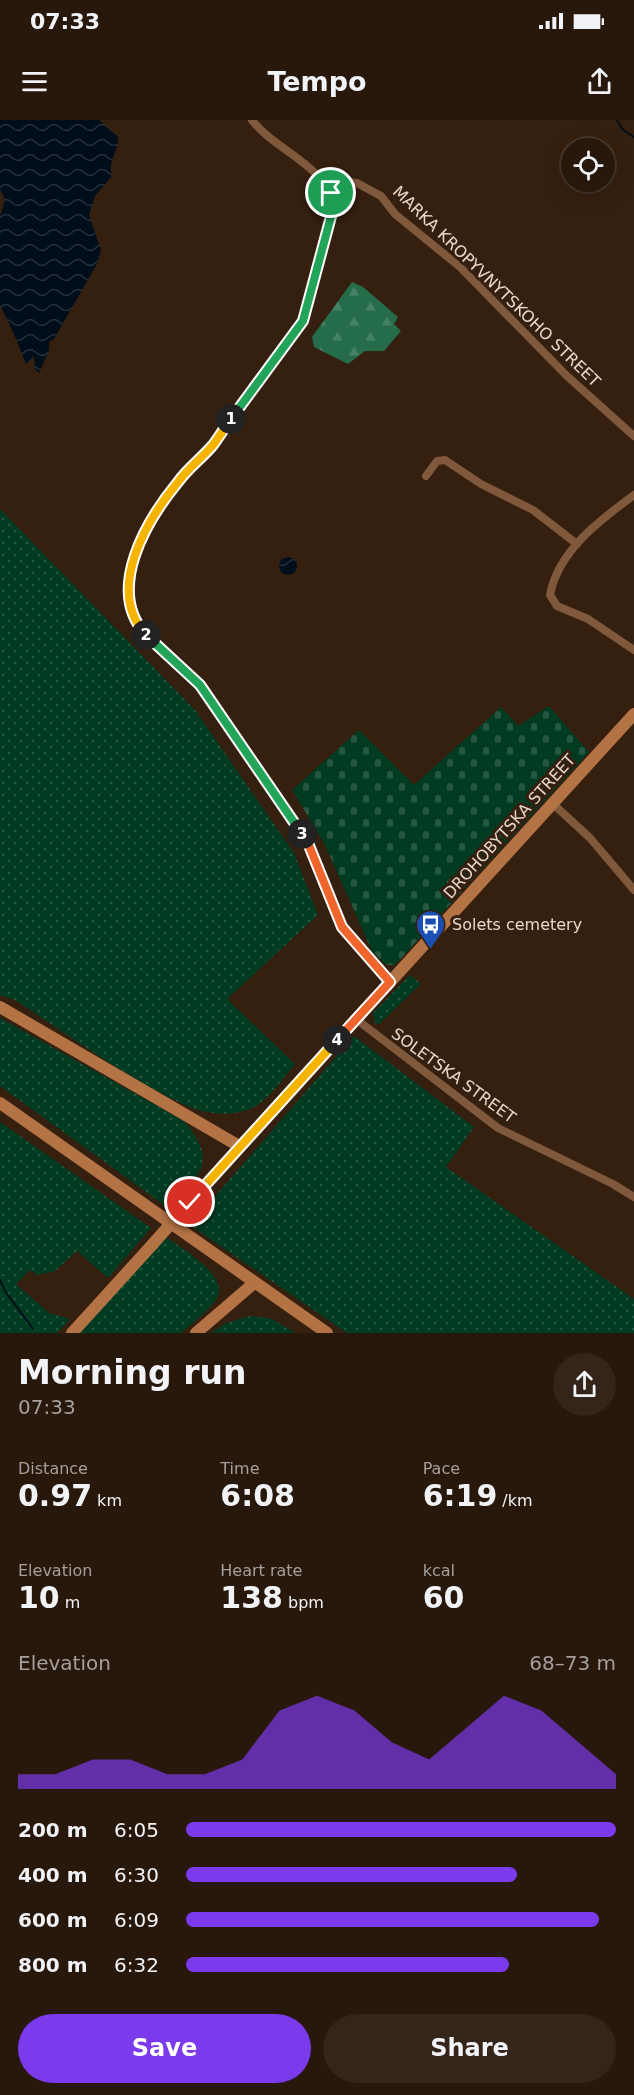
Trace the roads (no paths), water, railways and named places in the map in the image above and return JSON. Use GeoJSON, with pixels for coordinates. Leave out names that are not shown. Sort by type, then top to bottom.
{"type":"FeatureCollection","features":[{"type":"Feature","properties":{"kind":"street"},"geometry":{"type":"LineString","coordinates":[[252,120],[258,128],[302,160],[331,193],[333,209],[303,321],[212,446],[179,480],[160,505],[140,544],[132,568],[130,610],[137,624],[152,641],[200,685],[308,843],[342,927],[390,982]]}},
{"type":"Feature","properties":{"kind":"street","name":"MARKA KROPYVNYTSKOHO STREET"},"geometry":{"type":"LineString","coordinates":[[331,193],[349,182],[357,183],[381,196],[395,214],[460,267],[567,376],[634,436]]}},
{"type":"Feature","properties":{"kind":"street"},"geometry":{"type":"LineString","coordinates":[[426,476],[437,461],[445,460],[481,484],[533,510],[577,544]]}},
{"type":"Feature","properties":{"kind":"street"},"geometry":{"type":"LineString","coordinates":[[634,495],[604,517],[577,544],[552,586],[552,600],[557,606],[588,619],[634,650]]}},
{"type":"Feature","properties":{"kind":"street","name":"DROHOBYTSKA STREET"},"geometry":{"type":"LineString","coordinates":[[72,1333],[239,1146],[634,714]]}},
{"type":"Feature","properties":{"kind":"street"},"geometry":{"type":"LineString","coordinates":[[552,803],[590,838],[634,890]]}},
{"type":"Feature","properties":{"kind":"street"},"geometry":{"type":"LineString","coordinates":[[0,1007],[239,1146]]}},
{"type":"Feature","properties":{"kind":"street","name":"SOLETSKA STREET"},"geometry":{"type":"LineString","coordinates":[[356,1019],[498,1128],[593,1174],[634,1197]]}},
{"type":"Feature","properties":{"kind":"street"},"geometry":{"type":"LineString","coordinates":[[0,1103],[327,1333]]}},
{"type":"Feature","properties":{"kind":"street"},"geometry":{"type":"LineString","coordinates":[[196,1333],[254,1283]]}},
{"type":"Feature","properties":{"kind":"water"},"geometry":{"type":"Polygon","coordinates":[[[0,120],[99,120],[118,137],[111,166],[112,176],[95,196],[89,215],[101,250],[97,264],[54,339],[49,342],[49,350],[39,373],[35,369],[34,356],[26,364],[0,306],[0,217],[5,199],[0,189],[0,120]]]}},
{"type":"Feature","properties":{"kind":"water"},"geometry":{"type":"Polygon","coordinates":[[[284,557],[292,557],[297,562],[295,573],[284,575],[279,570],[279,562],[284,557]]]}},
{"type":"Feature","properties":{"kind":"waterway"},"geometry":{"type":"LineString","coordinates":[[617,120],[623,130],[634,137]]}},
{"type":"Feature","properties":{"kind":"waterway"},"geometry":{"type":"LineString","coordinates":[[0,1280],[5,1291],[33,1329]]}},
{"type":"Feature","properties":{"kind":"place","name":"Solets cemetery"},"geometry":{"type":"Point","coordinates":[431,950]}}]}
